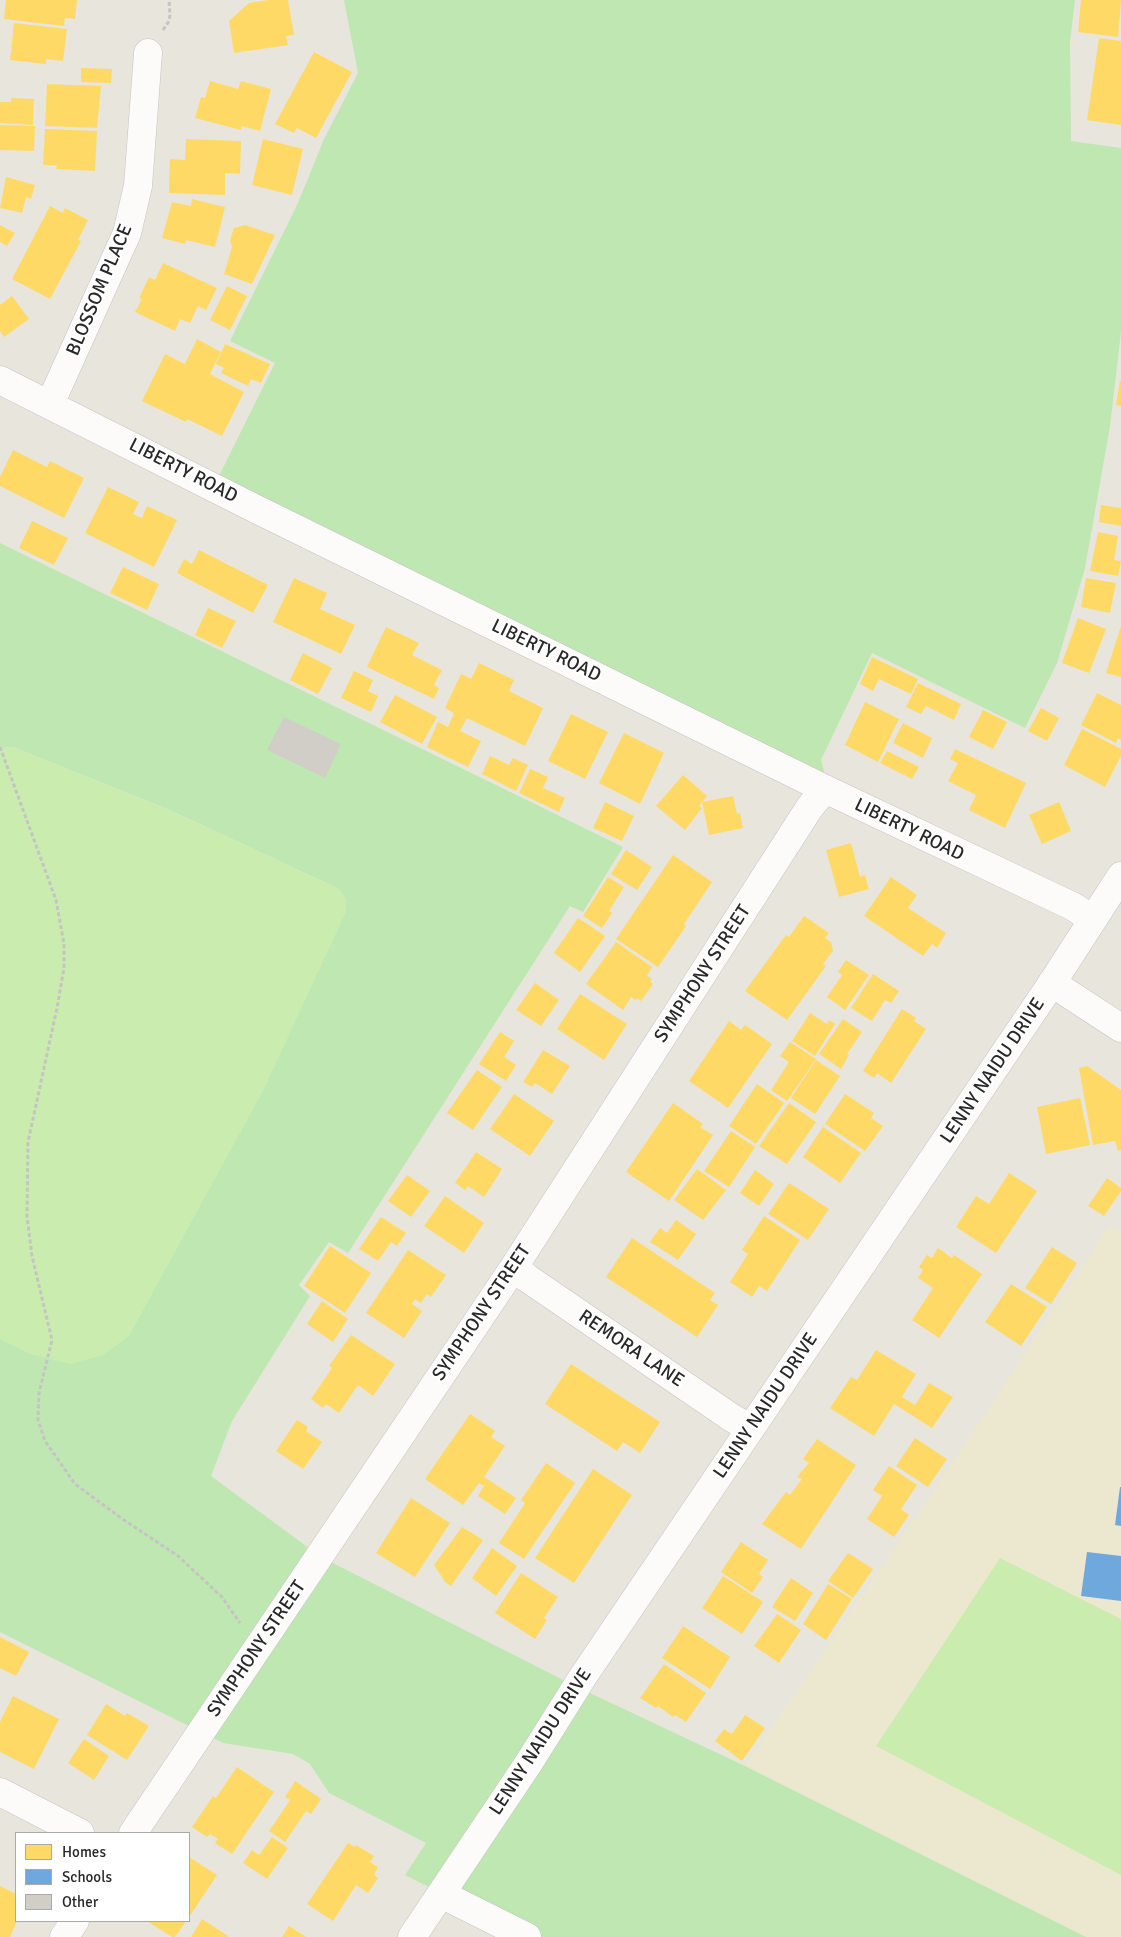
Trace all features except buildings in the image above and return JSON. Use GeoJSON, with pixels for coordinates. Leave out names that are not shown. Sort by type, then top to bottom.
{"type":"FeatureCollection","features":[{"type":"Feature","properties":{"kind":"street","name":"BLOSSOM PLACE"},"geometry":{"type":"LineString","coordinates":[[50,404],[128,233],[138,186],[148,53]]}},
{"type":"Feature","properties":{"kind":"street","name":"LIBERTY ROAD"},"geometry":{"type":"LineString","coordinates":[[0,380],[825,789],[1072,906],[1093,919]]}},
{"type":"Feature","properties":{"kind":"street","name":"SYMPHONY STREET"},"geometry":{"type":"LineString","coordinates":[[134,1832],[514,1267],[810,807],[825,789]]}},
{"type":"Feature","properties":{"kind":"street","name":"LENNY NAIDU DRIVE"},"geometry":{"type":"LineString","coordinates":[[412,1937],[528,1764],[582,1678],[1052,983],[1121,876]]}},
{"type":"Feature","properties":{"kind":"street"},"geometry":{"type":"LineString","coordinates":[[1052,983],[1121,1028]]}},
{"type":"Feature","properties":{"kind":"street","name":"REMORA LANE"},"geometry":{"type":"LineString","coordinates":[[514,1267],[527,1278],[732,1418],[750,1428]]}},
{"type":"Feature","properties":{"kind":"street"},"geometry":{"type":"LineString","coordinates":[[0,1792],[78,1832]]}},
{"type":"Feature","properties":{"kind":"street"},"geometry":{"type":"LineString","coordinates":[[441,1894],[527,1937]]}},
{"type":"Feature","properties":{"kind":"street"},"geometry":{"type":"LineString","coordinates":[[64,1937],[74,1922]]}},
{"type":"Feature","properties":{"kind":"path"},"geometry":{"type":"LineString","coordinates":[[0,747],[56,900],[64,944],[64,968],[57,1008],[28,1142],[27,1217],[32,1256],[52,1340],[39,1393],[38,1420],[45,1441],[75,1484],[121,1518],[178,1556],[222,1597],[258,1648]]}},
{"type":"Feature","properties":{"kind":"shaded area"},"geometry":{"type":"Polygon","coordinates":[[[1109,1226],[1121,1232],[1121,1937],[1086,1937],[745,1766],[935,1489],[1109,1226]]]}},
{"type":"Feature","properties":{"kind":"green space"},"geometry":{"type":"Polygon","coordinates":[[[344,0],[1075,0],[1070,41],[1071,141],[1121,148],[1121,332],[1110,426],[1085,568],[1057,663],[1025,728],[872,653],[821,760],[828,787],[214,486],[275,363],[230,341],[298,203],[324,139],[358,73],[344,0]]]}},
{"type":"Feature","properties":{"kind":"green space"},"geometry":{"type":"Polygon","coordinates":[[[0,543],[623,847],[583,912],[570,906],[348,1253],[329,1242],[299,1285],[310,1296],[232,1421],[211,1476],[321,1557],[575,1686],[745,1766],[1086,1937],[529,1937],[405,1875],[426,1843],[329,1793],[310,1764],[293,1754],[223,1743],[0,1632],[0,1339],[34,1355],[346,911],[346,899],[337,888],[172,811],[13,747],[0,748],[0,543]]]}},
{"type":"Feature","properties":{"kind":"green space"},"geometry":{"type":"Polygon","coordinates":[[[13,747],[172,811],[337,888],[346,899],[346,912],[263,1091],[129,1336],[103,1355],[71,1364],[34,1355],[0,1339],[0,748],[13,747]]]}},
{"type":"Feature","properties":{"kind":"green space"},"geometry":{"type":"Polygon","coordinates":[[[1000,1558],[1121,1619],[1121,1875],[876,1746],[1000,1558]]]}}]}
